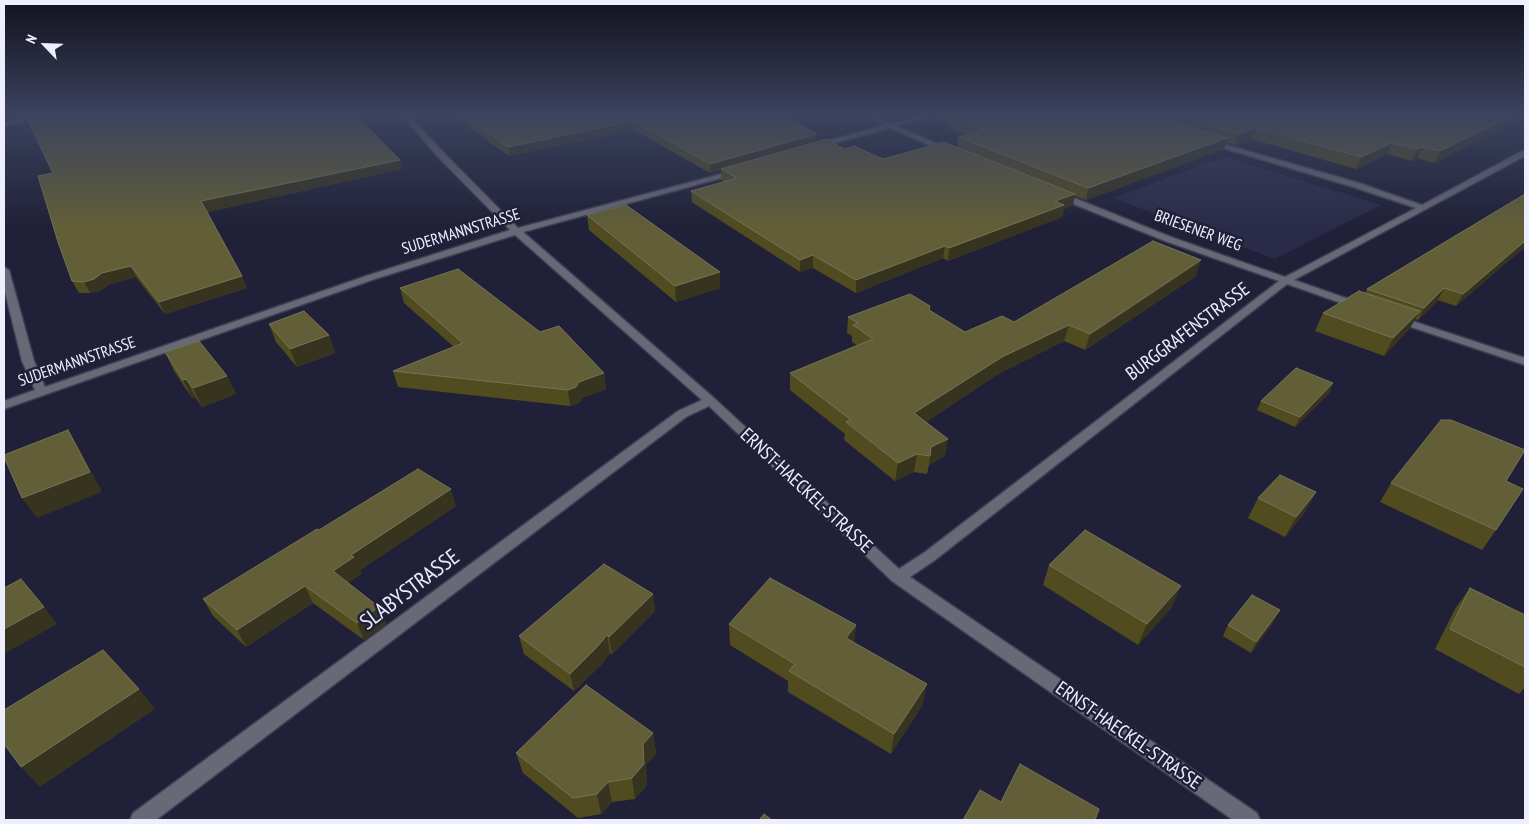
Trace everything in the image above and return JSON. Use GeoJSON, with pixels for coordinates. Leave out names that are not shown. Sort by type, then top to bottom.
{"type":"FeatureCollection","features":[{"type":"Feature","properties":{"kind":"street","name":"ERNST-HAECKEL-STRASSE"},"geometry":{"type":"LineString","coordinates":[[438,151],[516,231],[710,401],[898,577],[1250,820]]}},
{"type":"Feature","properties":{"kind":"street"},"geometry":{"type":"LineString","coordinates":[[1243,151],[1356,185],[1424,208]]}},
{"type":"Feature","properties":{"kind":"street","name":"BURGGRAFENSTRASSE"},"geometry":{"type":"LineString","coordinates":[[898,577],[930,556],[1286,281],[1525,153]]}},
{"type":"Feature","properties":{"kind":"street","name":"SUDERMANNSTRASSE"},"geometry":{"type":"LineString","coordinates":[[4,405],[372,277],[516,231],[743,170]]}},
{"type":"Feature","properties":{"kind":"street","name":"BRIESENER WEG"},"geometry":{"type":"LineString","coordinates":[[1053,192],[1168,239],[1371,310]]}},
{"type":"Feature","properties":{"kind":"street"},"geometry":{"type":"LineString","coordinates":[[4,274],[28,361],[41,391]]}},
{"type":"Feature","properties":{"kind":"street"},"geometry":{"type":"LineString","coordinates":[[1390,316],[1525,362]]}},
{"type":"Feature","properties":{"kind":"street","name":"SLABYSTRASSE"},"geometry":{"type":"LineString","coordinates":[[140,820],[682,414],[710,401]]}},
{"type":"Feature","properties":{"kind":"shaded area"},"geometry":{"type":"Polygon","coordinates":[[[1225,157],[1381,205],[1275,259],[1113,198],[1225,157]]]}},
{"type":"Feature","properties":{"kind":"building"},"geometry":{"type":"Polygon","coordinates":[[[43,151],[392,151],[400,160],[201,201],[242,276],[159,302],[131,266],[102,273],[94,279],[84,282],[72,281],[38,176],[53,173],[43,151]]]}},
{"type":"Feature","properties":{"kind":"building"},"geometry":{"type":"Polygon","coordinates":[[[688,151],[755,151],[710,164],[688,151]]]}},
{"type":"Feature","properties":{"kind":"building"},"geometry":{"type":"Polygon","coordinates":[[[783,151],[866,151],[883,159],[910,151],[968,151],[1075,194],[1055,201],[1064,205],[949,248],[945,246],[856,280],[813,255],[800,260],[691,191],[737,178],[721,169],[783,151]]]}},
{"type":"Feature","properties":{"kind":"building"},"geometry":{"type":"Polygon","coordinates":[[[995,151],[1190,151],[1088,188],[995,151]]]}},
{"type":"Feature","properties":{"kind":"building"},"geometry":{"type":"Polygon","coordinates":[[[1341,151],[1373,151],[1361,157],[1341,151]]]}},
{"type":"Feature","properties":{"kind":"building"},"geometry":{"type":"Polygon","coordinates":[[[1525,194],[1525,241],[1463,294],[1444,288],[1424,308],[1367,289],[1525,194]]]}},
{"type":"Feature","properties":{"kind":"building"},"geometry":{"type":"Polygon","coordinates":[[[626,205],[720,272],[675,286],[587,215],[626,205]]]}},
{"type":"Feature","properties":{"kind":"building"},"geometry":{"type":"Polygon","coordinates":[[[1153,241],[1201,260],[1090,334],[1069,325],[1002,357],[914,413],[948,439],[931,447],[930,456],[917,454],[898,463],[846,422],[851,420],[790,373],[873,339],[853,325],[858,323],[848,317],[910,294],[930,306],[929,310],[965,332],[1002,316],[1014,322],[1153,241]]]}},
{"type":"Feature","properties":{"kind":"building"},"geometry":{"type":"Polygon","coordinates":[[[458,269],[540,332],[559,326],[604,373],[579,382],[576,387],[568,390],[393,371],[463,343],[400,288],[458,269]]]}},
{"type":"Feature","properties":{"kind":"building"},"geometry":{"type":"Polygon","coordinates":[[[1359,291],[1420,311],[1393,338],[1323,313],[1359,291]]]}},
{"type":"Feature","properties":{"kind":"building"},"geometry":{"type":"Polygon","coordinates":[[[304,311],[329,335],[290,349],[269,324],[304,311]]]}},
{"type":"Feature","properties":{"kind":"building"},"geometry":{"type":"Polygon","coordinates":[[[199,341],[227,376],[193,388],[186,379],[183,380],[165,352],[199,341]]]}},
{"type":"Feature","properties":{"kind":"building"},"geometry":{"type":"Polygon","coordinates":[[[1296,368],[1333,383],[1300,417],[1261,401],[1296,368]]]}},
{"type":"Feature","properties":{"kind":"building"},"geometry":{"type":"Polygon","coordinates":[[[1441,420],[1451,420],[1525,450],[1506,481],[1523,489],[1496,530],[1391,483],[1441,420]]]}},
{"type":"Feature","properties":{"kind":"building"},"geometry":{"type":"Polygon","coordinates":[[[68,430],[90,472],[22,498],[4,455],[68,430]]]}},
{"type":"Feature","properties":{"kind":"building"},"geometry":{"type":"Polygon","coordinates":[[[418,469],[451,489],[351,555],[354,557],[333,571],[379,607],[357,623],[305,586],[237,630],[203,599],[317,529],[319,530],[418,469]]]}},
{"type":"Feature","properties":{"kind":"building"},"geometry":{"type":"Polygon","coordinates":[[[1280,475],[1316,492],[1296,517],[1258,498],[1280,475]]]}},
{"type":"Feature","properties":{"kind":"building"},"geometry":{"type":"Polygon","coordinates":[[[1085,530],[1181,586],[1147,624],[1049,565],[1085,530]]]}},
{"type":"Feature","properties":{"kind":"building"},"geometry":{"type":"Polygon","coordinates":[[[604,564],[653,594],[609,637],[607,635],[570,674],[519,636],[604,564]]]}},
{"type":"Feature","properties":{"kind":"building"},"geometry":{"type":"Polygon","coordinates":[[[770,578],[856,625],[846,638],[927,684],[894,734],[789,671],[795,664],[729,624],[770,578]]]}},
{"type":"Feature","properties":{"kind":"building"},"geometry":{"type":"Polygon","coordinates":[[[21,579],[44,607],[4,629],[4,588],[21,579]]]}},
{"type":"Feature","properties":{"kind":"building"},"geometry":{"type":"Polygon","coordinates":[[[1470,588],[1525,615],[1525,667],[1450,629],[1470,588]]]}},
{"type":"Feature","properties":{"kind":"building"},"geometry":{"type":"Polygon","coordinates":[[[1252,595],[1280,610],[1256,642],[1228,625],[1252,595]]]}},
{"type":"Feature","properties":{"kind":"building"},"geometry":{"type":"Polygon","coordinates":[[[103,650],[139,689],[21,767],[4,744],[4,710],[103,650]]]}},
{"type":"Feature","properties":{"kind":"building"},"geometry":{"type":"Polygon","coordinates":[[[586,685],[653,733],[643,744],[644,764],[632,778],[608,782],[597,794],[573,798],[516,753],[586,685]]]}},
{"type":"Feature","properties":{"kind":"building"},"geometry":{"type":"Polygon","coordinates":[[[1020,764],[1099,809],[1095,820],[963,820],[980,790],[1001,802],[1020,764]]]}},
{"type":"Feature","properties":{"kind":"building"},"geometry":{"type":"Polygon","coordinates":[[[764,814],[772,820],[759,820],[764,814]]]}}]}
